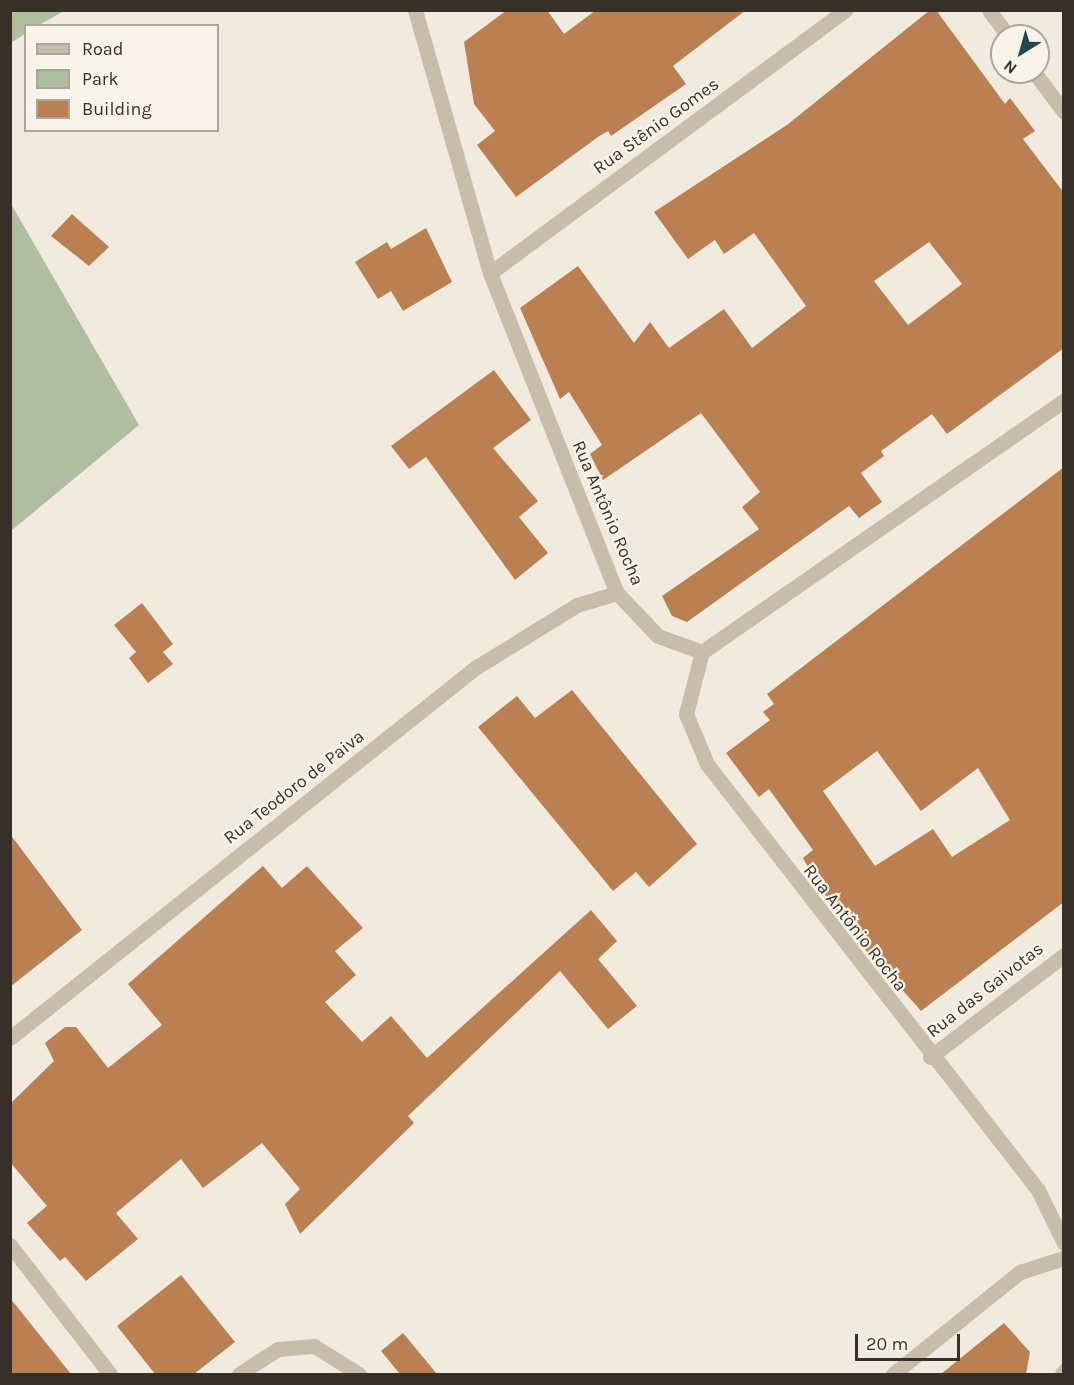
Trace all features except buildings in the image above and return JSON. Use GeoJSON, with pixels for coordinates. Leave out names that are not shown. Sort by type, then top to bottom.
{"type":"FeatureCollection","features":[{"type":"Feature","properties":{"kind":"street","name":"Rua Antônio Rocha"},"geometry":{"type":"LineString","coordinates":[[415,10],[490,273],[617,593],[658,636],[702,652],[686,714],[707,764],[930,1057],[1038,1190],[1064,1243]]}},
{"type":"Feature","properties":{"kind":"street","name":"Rua Stênio Gomes"},"geometry":{"type":"LineString","coordinates":[[490,273],[846,10]]}},
{"type":"Feature","properties":{"kind":"street"},"geometry":{"type":"LineString","coordinates":[[989,10],[999,24]]}},
{"type":"Feature","properties":{"kind":"street"},"geometry":{"type":"LineString","coordinates":[[1043,84],[1064,112]]}},
{"type":"Feature","properties":{"kind":"street"},"geometry":{"type":"LineString","coordinates":[[702,652],[1064,400]]}},
{"type":"Feature","properties":{"kind":"street","name":"Rua Teodoro de Paiva"},"geometry":{"type":"LineString","coordinates":[[10,1038],[476,668],[577,605],[617,593]]}},
{"type":"Feature","properties":{"kind":"street","name":"Rua das Gaivotas"},"geometry":{"type":"LineString","coordinates":[[930,1057],[1064,955]]}},
{"type":"Feature","properties":{"kind":"street"},"geometry":{"type":"LineString","coordinates":[[10,1245],[110,1374]]}},
{"type":"Feature","properties":{"kind":"street"},"geometry":{"type":"LineString","coordinates":[[893,1374],[1020,1272],[1064,1258]]}},
{"type":"Feature","properties":{"kind":"street"},"geometry":{"type":"LineString","coordinates":[[239,1374],[278,1349],[314,1346],[359,1374]]}},
{"type":"Feature","properties":{"kind":"green space"},"geometry":{"type":"Polygon","coordinates":[[[11,10],[64,10],[41,24],[24,24],[24,35],[11,43],[11,10]]]}},
{"type":"Feature","properties":{"kind":"green space"},"geometry":{"type":"Polygon","coordinates":[[[11,204],[139,425],[10,531],[11,204]]]}}]}
